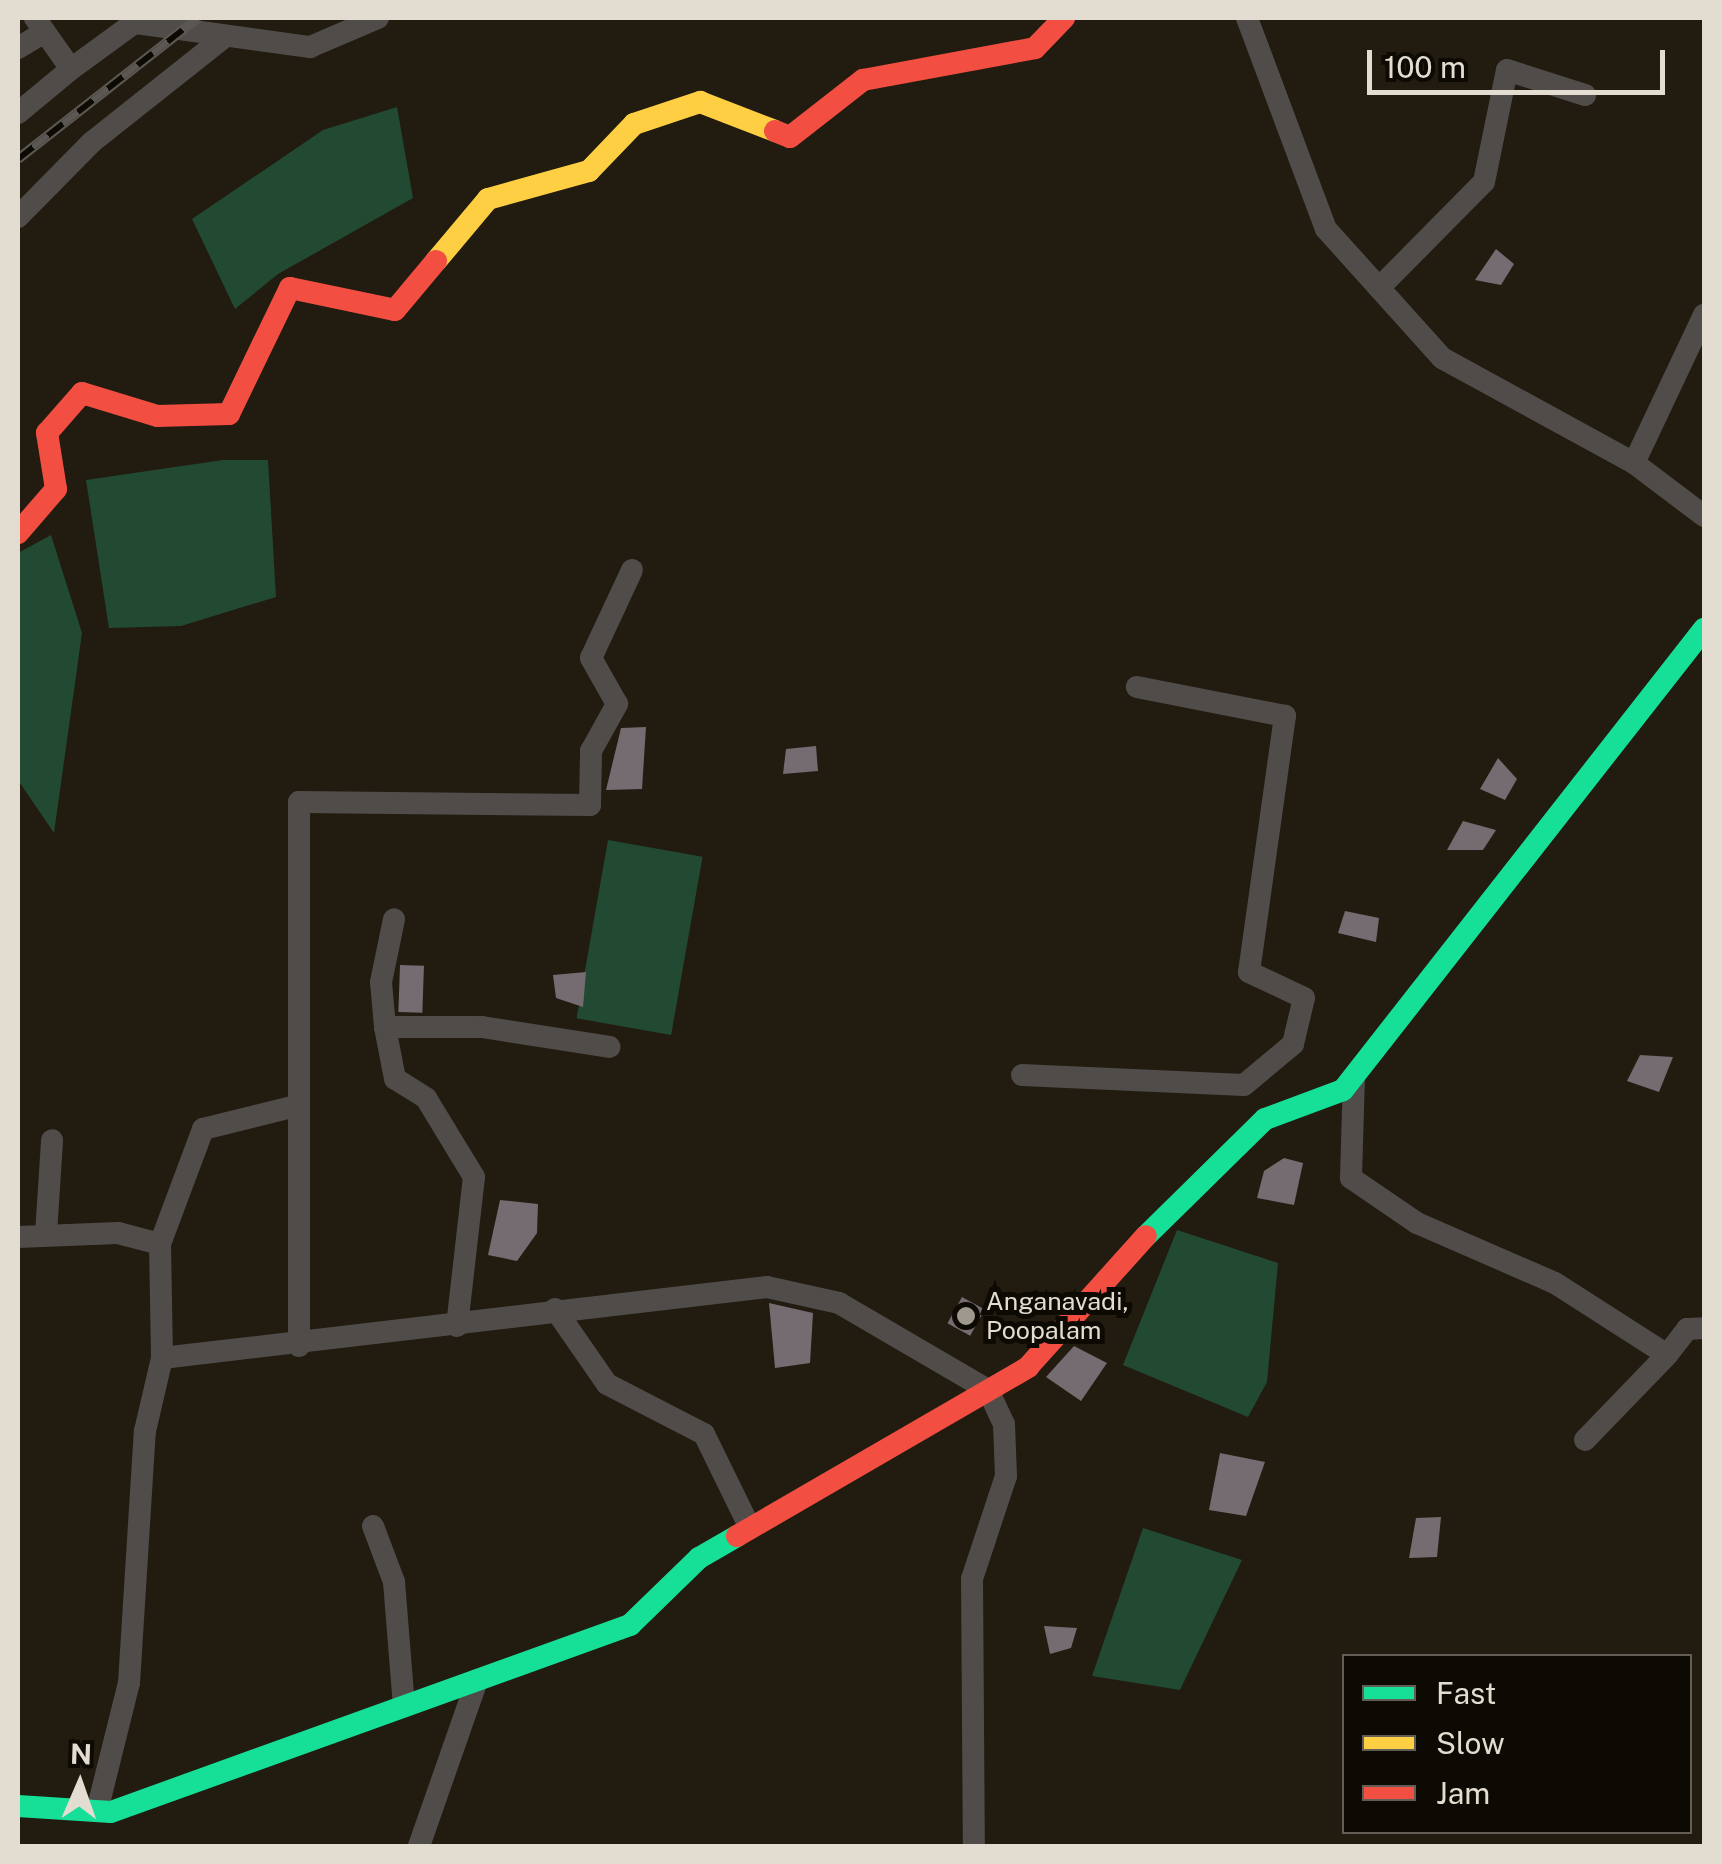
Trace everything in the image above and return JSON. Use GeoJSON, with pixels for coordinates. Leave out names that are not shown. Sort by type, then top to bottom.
{"type":"FeatureCollection","features":[{"type":"Feature","properties":{"kind":"street"},"geometry":{"type":"LineString","coordinates":[[18,113],[138,20],[222,39],[310,47],[378,18]]}},
{"type":"Feature","properties":{"kind":"street"},"geometry":{"type":"LineString","coordinates":[[18,533],[56,489],[47,434],[82,393],[157,416],[229,414],[290,288],[395,310],[488,199],[589,172],[634,124],[700,102],[790,137],[862,80],[1035,48],[1064,18]]}},
{"type":"Feature","properties":{"kind":"street"},"geometry":{"type":"LineString","coordinates":[[1248,18],[1326,228],[1442,358],[1634,464],[1704,516]]}},
{"type":"Feature","properties":{"kind":"street"},"geometry":{"type":"LineString","coordinates":[[18,48],[40,24],[72,70]]}},
{"type":"Feature","properties":{"kind":"street"},"geometry":{"type":"LineString","coordinates":[[18,216],[92,142],[222,39]]}},
{"type":"Feature","properties":{"kind":"street"},"geometry":{"type":"LineString","coordinates":[[1379,288],[1484,182],[1507,70],[1585,94]]}},
{"type":"Feature","properties":{"kind":"street"},"geometry":{"type":"LineString","coordinates":[[1634,464],[1704,315]]}},
{"type":"Feature","properties":{"kind":"street"},"geometry":{"type":"LineString","coordinates":[[299,1346],[292,1107],[300,802],[590,805],[591,751],[617,704],[591,658],[632,570]]}},
{"type":"Feature","properties":{"kind":"street"},"geometry":{"type":"LineString","coordinates":[[18,1806],[97,1811],[630,1626],[699,1558],[1028,1366],[1218,1157],[1265,1119],[1343,1090],[1704,629]]}},
{"type":"Feature","properties":{"kind":"street"},"geometry":{"type":"LineString","coordinates":[[1022,1075],[1244,1085],[1293,1044],[1304,998],[1249,972],[1285,716],[1137,686]]}},
{"type":"Feature","properties":{"kind":"street"},"geometry":{"type":"LineString","coordinates":[[394,920],[381,982],[395,1079],[426,1098],[474,1177],[457,1326]]}},
{"type":"Feature","properties":{"kind":"street"},"geometry":{"type":"LineString","coordinates":[[385,1027],[482,1027],[608,1048]]}},
{"type":"Feature","properties":{"kind":"street"},"geometry":{"type":"LineString","coordinates":[[1354,1076],[1352,1178],[1417,1223],[1555,1282],[1667,1355]]}},
{"type":"Feature","properties":{"kind":"street"},"geometry":{"type":"LineString","coordinates":[[97,1811],[129,1683],[145,1431],[162,1358],[160,1244],[203,1129],[292,1107]]}},
{"type":"Feature","properties":{"kind":"street"},"geometry":{"type":"LineString","coordinates":[[46,1234],[52,1140]]}},
{"type":"Feature","properties":{"kind":"street"},"geometry":{"type":"LineString","coordinates":[[18,1237],[46,1234],[160,1244]]}},
{"type":"Feature","properties":{"kind":"street"},"geometry":{"type":"LineString","coordinates":[[162,1358],[299,1346],[555,1310],[767,1287],[839,1303],[988,1390],[1004,1424],[1006,1476],[972,1578],[974,1846]]}},
{"type":"Feature","properties":{"kind":"street"},"geometry":{"type":"LineString","coordinates":[[555,1310],[607,1384],[704,1434],[750,1528]]}},
{"type":"Feature","properties":{"kind":"street"},"geometry":{"type":"LineString","coordinates":[[1585,1440],[1687,1330],[1704,1328]]}},
{"type":"Feature","properties":{"kind":"street"},"geometry":{"type":"LineString","coordinates":[[373,1526],[394,1582],[404,1707]]}},
{"type":"Feature","properties":{"kind":"street"},"geometry":{"type":"LineString","coordinates":[[419,1846],[477,1680]]}},
{"type":"Feature","properties":{"kind":"green space"},"geometry":{"type":"Polygon","coordinates":[[[397,107],[413,198],[278,274],[235,309],[192,219],[323,130],[397,107]]]}},
{"type":"Feature","properties":{"kind":"green space"},"geometry":{"type":"Polygon","coordinates":[[[223,460],[268,460],[276,597],[181,626],[109,628],[86,480],[223,460]]]}},
{"type":"Feature","properties":{"kind":"green space"},"geometry":{"type":"Polygon","coordinates":[[[51,535],[82,633],[54,833],[18,780],[18,553],[51,535]]]}},
{"type":"Feature","properties":{"kind":"green space"},"geometry":{"type":"Polygon","coordinates":[[[608,840],[703,857],[671,1035],[577,1018],[608,840]]]}},
{"type":"Feature","properties":{"kind":"green space"},"geometry":{"type":"Polygon","coordinates":[[[1177,1230],[1278,1263],[1267,1382],[1248,1417],[1123,1365],[1177,1230]]]}},
{"type":"Feature","properties":{"kind":"green space"},"geometry":{"type":"Polygon","coordinates":[[[1143,1528],[1242,1560],[1180,1690],[1092,1676],[1143,1528]]]}},
{"type":"Feature","properties":{"kind":"building"},"geometry":{"type":"Polygon","coordinates":[[[1496,249],[1514,264],[1501,285],[1475,280],[1496,249]]]}},
{"type":"Feature","properties":{"kind":"building"},"geometry":{"type":"Polygon","coordinates":[[[646,727],[642,789],[606,790],[621,728],[646,727]]]}},
{"type":"Feature","properties":{"kind":"building"},"geometry":{"type":"Polygon","coordinates":[[[816,746],[818,771],[783,774],[786,749],[816,746]]]}},
{"type":"Feature","properties":{"kind":"building"},"geometry":{"type":"Polygon","coordinates":[[[1498,758],[1517,779],[1505,800],[1480,789],[1498,758]]]}},
{"type":"Feature","properties":{"kind":"building"},"geometry":{"type":"Polygon","coordinates":[[[1463,821],[1496,830],[1483,850],[1447,850],[1463,821]]]}},
{"type":"Feature","properties":{"kind":"building"},"geometry":{"type":"Polygon","coordinates":[[[1345,911],[1379,918],[1376,942],[1338,933],[1345,911]]]}},
{"type":"Feature","properties":{"kind":"building"},"geometry":{"type":"Polygon","coordinates":[[[400,965],[424,966],[422,1013],[398,1012],[400,965]]]}},
{"type":"Feature","properties":{"kind":"building"},"geometry":{"type":"Polygon","coordinates":[[[586,972],[583,1007],[556,998],[553,975],[586,972]]]}},
{"type":"Feature","properties":{"kind":"building"},"geometry":{"type":"Polygon","coordinates":[[[1640,1055],[1673,1057],[1659,1092],[1627,1081],[1640,1055]]]}},
{"type":"Feature","properties":{"kind":"building"},"geometry":{"type":"Polygon","coordinates":[[[1284,1158],[1303,1163],[1294,1205],[1257,1198],[1264,1171],[1284,1158]]]}},
{"type":"Feature","properties":{"kind":"building"},"geometry":{"type":"Polygon","coordinates":[[[500,1200],[538,1204],[537,1233],[517,1261],[488,1255],[500,1200]]]}},
{"type":"Feature","properties":{"kind":"building","name":"Anganavadi, Poopalam"},"geometry":{"type":"Polygon","coordinates":[[[962,1297],[985,1310],[970,1336],[947,1323],[962,1297]]]}},
{"type":"Feature","properties":{"kind":"building"},"geometry":{"type":"Polygon","coordinates":[[[769,1303],[813,1313],[810,1363],[775,1368],[769,1303]]]}},
{"type":"Feature","properties":{"kind":"building"},"geometry":{"type":"Polygon","coordinates":[[[1074,1346],[1107,1363],[1081,1401],[1046,1377],[1074,1346]]]}},
{"type":"Feature","properties":{"kind":"building"},"geometry":{"type":"Polygon","coordinates":[[[1220,1453],[1265,1462],[1246,1516],[1209,1510],[1220,1453]]]}},
{"type":"Feature","properties":{"kind":"building"},"geometry":{"type":"Polygon","coordinates":[[[1441,1517],[1437,1557],[1409,1558],[1416,1518],[1441,1517]]]}},
{"type":"Feature","properties":{"kind":"building"},"geometry":{"type":"Polygon","coordinates":[[[1044,1626],[1077,1628],[1071,1648],[1050,1654],[1044,1626]]]}},
{"type":"Feature","properties":{"kind":"railway"},"geometry":{"type":"LineString","coordinates":[[18,159],[198,18]]}},
{"type":"Feature","properties":{"kind":"traffic: fast"},"geometry":{"type":"LineString","coordinates":[[1146,1236],[1265,1119],[1343,1090],[1704,629]]}},
{"type":"Feature","properties":{"kind":"traffic: fast"},"geometry":{"type":"LineString","coordinates":[[18,1806],[111,1812],[630,1625],[699,1558],[737,1536]]}},
{"type":"Feature","properties":{"kind":"traffic: slow"},"geometry":{"type":"LineString","coordinates":[[436,261],[488,199],[589,171],[634,124],[700,102],[775,131]]}},
{"type":"Feature","properties":{"kind":"traffic: jam"},"geometry":{"type":"LineString","coordinates":[[775,131],[790,137],[863,80],[1035,48],[1064,18]]}},
{"type":"Feature","properties":{"kind":"traffic: jam"},"geometry":{"type":"LineString","coordinates":[[18,533],[56,489],[47,433],[82,393],[157,416],[229,414],[290,288],[395,310],[436,261]]}},
{"type":"Feature","properties":{"kind":"traffic: jam"},"geometry":{"type":"LineString","coordinates":[[737,1536],[1028,1367],[1146,1236]]}},
{"type":"Feature","properties":{"kind":"place","name":"Anganavadi, Poopalam"},"geometry":{"type":"Point","coordinates":[966,1316]}}]}
